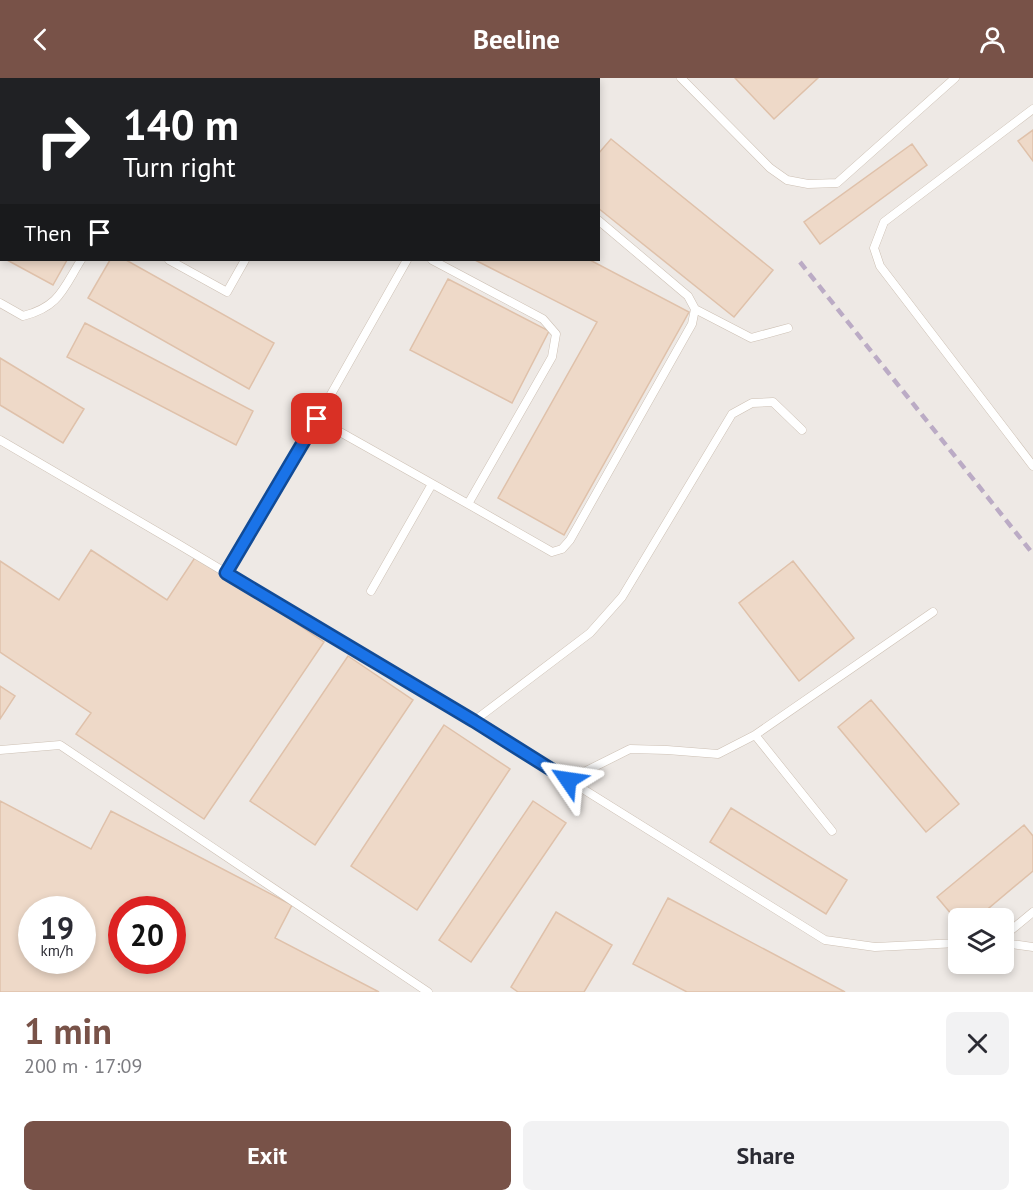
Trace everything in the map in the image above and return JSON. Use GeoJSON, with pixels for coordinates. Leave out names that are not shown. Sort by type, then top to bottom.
{"type":"FeatureCollection","features":[{"type":"Feature","properties":{"kind":"lane"},"geometry":{"type":"LineString","coordinates":[[681,78],[770,168],[787,180],[808,184],[837,183],[955,78]]}},
{"type":"Feature","properties":{"kind":"lane"},"geometry":{"type":"LineString","coordinates":[[1033,109],[884,222],[874,248],[880,266],[1033,466]]}},
{"type":"Feature","properties":{"kind":"lane"},"geometry":{"type":"LineString","coordinates":[[600,222],[688,296],[695,309],[751,338],[788,328]]}},
{"type":"Feature","properties":{"kind":"lane"},"geometry":{"type":"LineString","coordinates":[[0,303],[23,316],[41,312],[57,299],[80,261]]}},
{"type":"Feature","properties":{"kind":"lane"},"geometry":{"type":"LineString","coordinates":[[171,261],[227,292],[244,261]]}},
{"type":"Feature","properties":{"kind":"lane"},"geometry":{"type":"LineString","coordinates":[[226,573],[406,261]]}},
{"type":"Feature","properties":{"kind":"lane"},"geometry":{"type":"LineString","coordinates":[[434,261],[543,319],[556,334],[552,357],[468,504]]}},
{"type":"Feature","properties":{"kind":"lane"},"geometry":{"type":"LineString","coordinates":[[317,419],[552,552],[562,549],[570,540],[692,324],[695,309]]}},
{"type":"Feature","properties":{"kind":"lane"},"geometry":{"type":"LineString","coordinates":[[474,721],[590,633],[622,597],[732,414],[752,403],[773,402],[802,430]]}},
{"type":"Feature","properties":{"kind":"lane"},"geometry":{"type":"LineString","coordinates":[[0,440],[474,721],[825,940],[875,947],[948,943]]}},
{"type":"Feature","properties":{"kind":"lane"},"geometry":{"type":"LineString","coordinates":[[371,591],[432,484]]}},
{"type":"Feature","properties":{"kind":"lane"},"geometry":{"type":"LineString","coordinates":[[568,780],[630,749],[718,754],[755,735],[933,612]]}},
{"type":"Feature","properties":{"kind":"lane"},"geometry":{"type":"LineString","coordinates":[[755,735],[832,831]]}},
{"type":"Feature","properties":{"kind":"lane"},"geometry":{"type":"LineString","coordinates":[[0,750],[60,745],[428,992]]}},
{"type":"Feature","properties":{"kind":"lane"},"geometry":{"type":"LineString","coordinates":[[1014,928],[1033,912]]}},
{"type":"Feature","properties":{"kind":"lane"},"geometry":{"type":"LineString","coordinates":[[1014,944],[1033,946]]}},
{"type":"Feature","properties":{"kind":"shaded area"},"geometry":{"type":"Polygon","coordinates":[[[600,78],[1033,78],[1033,992],[0,992],[0,261],[600,261],[600,78]]]}},
{"type":"Feature","properties":{"kind":"building"},"geometry":{"type":"Polygon","coordinates":[[[735,78],[818,78],[774,119],[735,78]]]}},
{"type":"Feature","properties":{"kind":"building"},"geometry":{"type":"Polygon","coordinates":[[[1033,130],[1033,161],[1018,141],[1033,130]]]}},
{"type":"Feature","properties":{"kind":"building"},"geometry":{"type":"Polygon","coordinates":[[[611,139],[773,270],[734,317],[600,210],[600,152],[611,139]]]}},
{"type":"Feature","properties":{"kind":"building"},"geometry":{"type":"Polygon","coordinates":[[[912,144],[927,165],[820,244],[804,222],[912,144]]]}},
{"type":"Feature","properties":{"kind":"building"},"geometry":{"type":"Polygon","coordinates":[[[9,261],[66,261],[53,285],[9,261]]]}},
{"type":"Feature","properties":{"kind":"building"},"geometry":{"type":"Polygon","coordinates":[[[109,261],[128,261],[274,343],[249,389],[88,298],[109,261]]]}},
{"type":"Feature","properties":{"kind":"building"},"geometry":{"type":"Polygon","coordinates":[[[477,261],[592,261],[689,312],[564,535],[498,498],[597,322],[477,261]]]}},
{"type":"Feature","properties":{"kind":"building"},"geometry":{"type":"Polygon","coordinates":[[[448,279],[549,331],[512,403],[410,350],[448,279]]]}},
{"type":"Feature","properties":{"kind":"building"},"geometry":{"type":"Polygon","coordinates":[[[85,323],[253,411],[236,445],[67,357],[85,323]]]}},
{"type":"Feature","properties":{"kind":"building"},"geometry":{"type":"Polygon","coordinates":[[[0,358],[84,409],[63,443],[0,405],[0,358]]]}},
{"type":"Feature","properties":{"kind":"building"},"geometry":{"type":"Polygon","coordinates":[[[91,550],[167,600],[196,556],[324,642],[204,819],[76,734],[91,713],[0,652],[0,561],[59,600],[91,550]]]}},
{"type":"Feature","properties":{"kind":"building"},"geometry":{"type":"Polygon","coordinates":[[[793,561],[854,638],[799,681],[739,603],[793,561]]]}},
{"type":"Feature","properties":{"kind":"building"},"geometry":{"type":"Polygon","coordinates":[[[348,656],[413,700],[315,845],[250,801],[348,656]]]}},
{"type":"Feature","properties":{"kind":"building"},"geometry":{"type":"Polygon","coordinates":[[[0,686],[15,696],[0,719],[0,686]]]}},
{"type":"Feature","properties":{"kind":"building"},"geometry":{"type":"Polygon","coordinates":[[[871,700],[959,804],[926,832],[838,727],[871,700]]]}},
{"type":"Feature","properties":{"kind":"building"},"geometry":{"type":"Polygon","coordinates":[[[444,725],[510,769],[417,910],[351,866],[444,725]]]}},
{"type":"Feature","properties":{"kind":"building"},"geometry":{"type":"Polygon","coordinates":[[[0,801],[91,849],[111,811],[292,905],[275,938],[379,992],[0,992],[0,801]]]}},
{"type":"Feature","properties":{"kind":"building"},"geometry":{"type":"Polygon","coordinates":[[[533,801],[566,823],[471,962],[439,940],[533,801]]]}},
{"type":"Feature","properties":{"kind":"building"},"geometry":{"type":"Polygon","coordinates":[[[731,808],[847,880],[826,914],[710,842],[731,808]]]}},
{"type":"Feature","properties":{"kind":"building"},"geometry":{"type":"Polygon","coordinates":[[[1024,825],[1033,836],[1033,871],[989,908],[948,908],[948,910],[937,897],[1024,825]]]}},
{"type":"Feature","properties":{"kind":"building"},"geometry":{"type":"Polygon","coordinates":[[[668,898],[845,992],[687,992],[633,964],[668,898]]]}},
{"type":"Feature","properties":{"kind":"building"},"geometry":{"type":"Polygon","coordinates":[[[556,912],[612,945],[584,992],[518,992],[511,987],[556,912]]]}},
{"type":"Feature","properties":{"kind":"railway"},"geometry":{"type":"LineString","coordinates":[[800,262],[1033,554]]}},
{"type":"Feature","properties":{"kind":"route"},"geometry":{"type":"LineString","coordinates":[[317,419],[226,573],[474,721],[568,780]]}}]}
